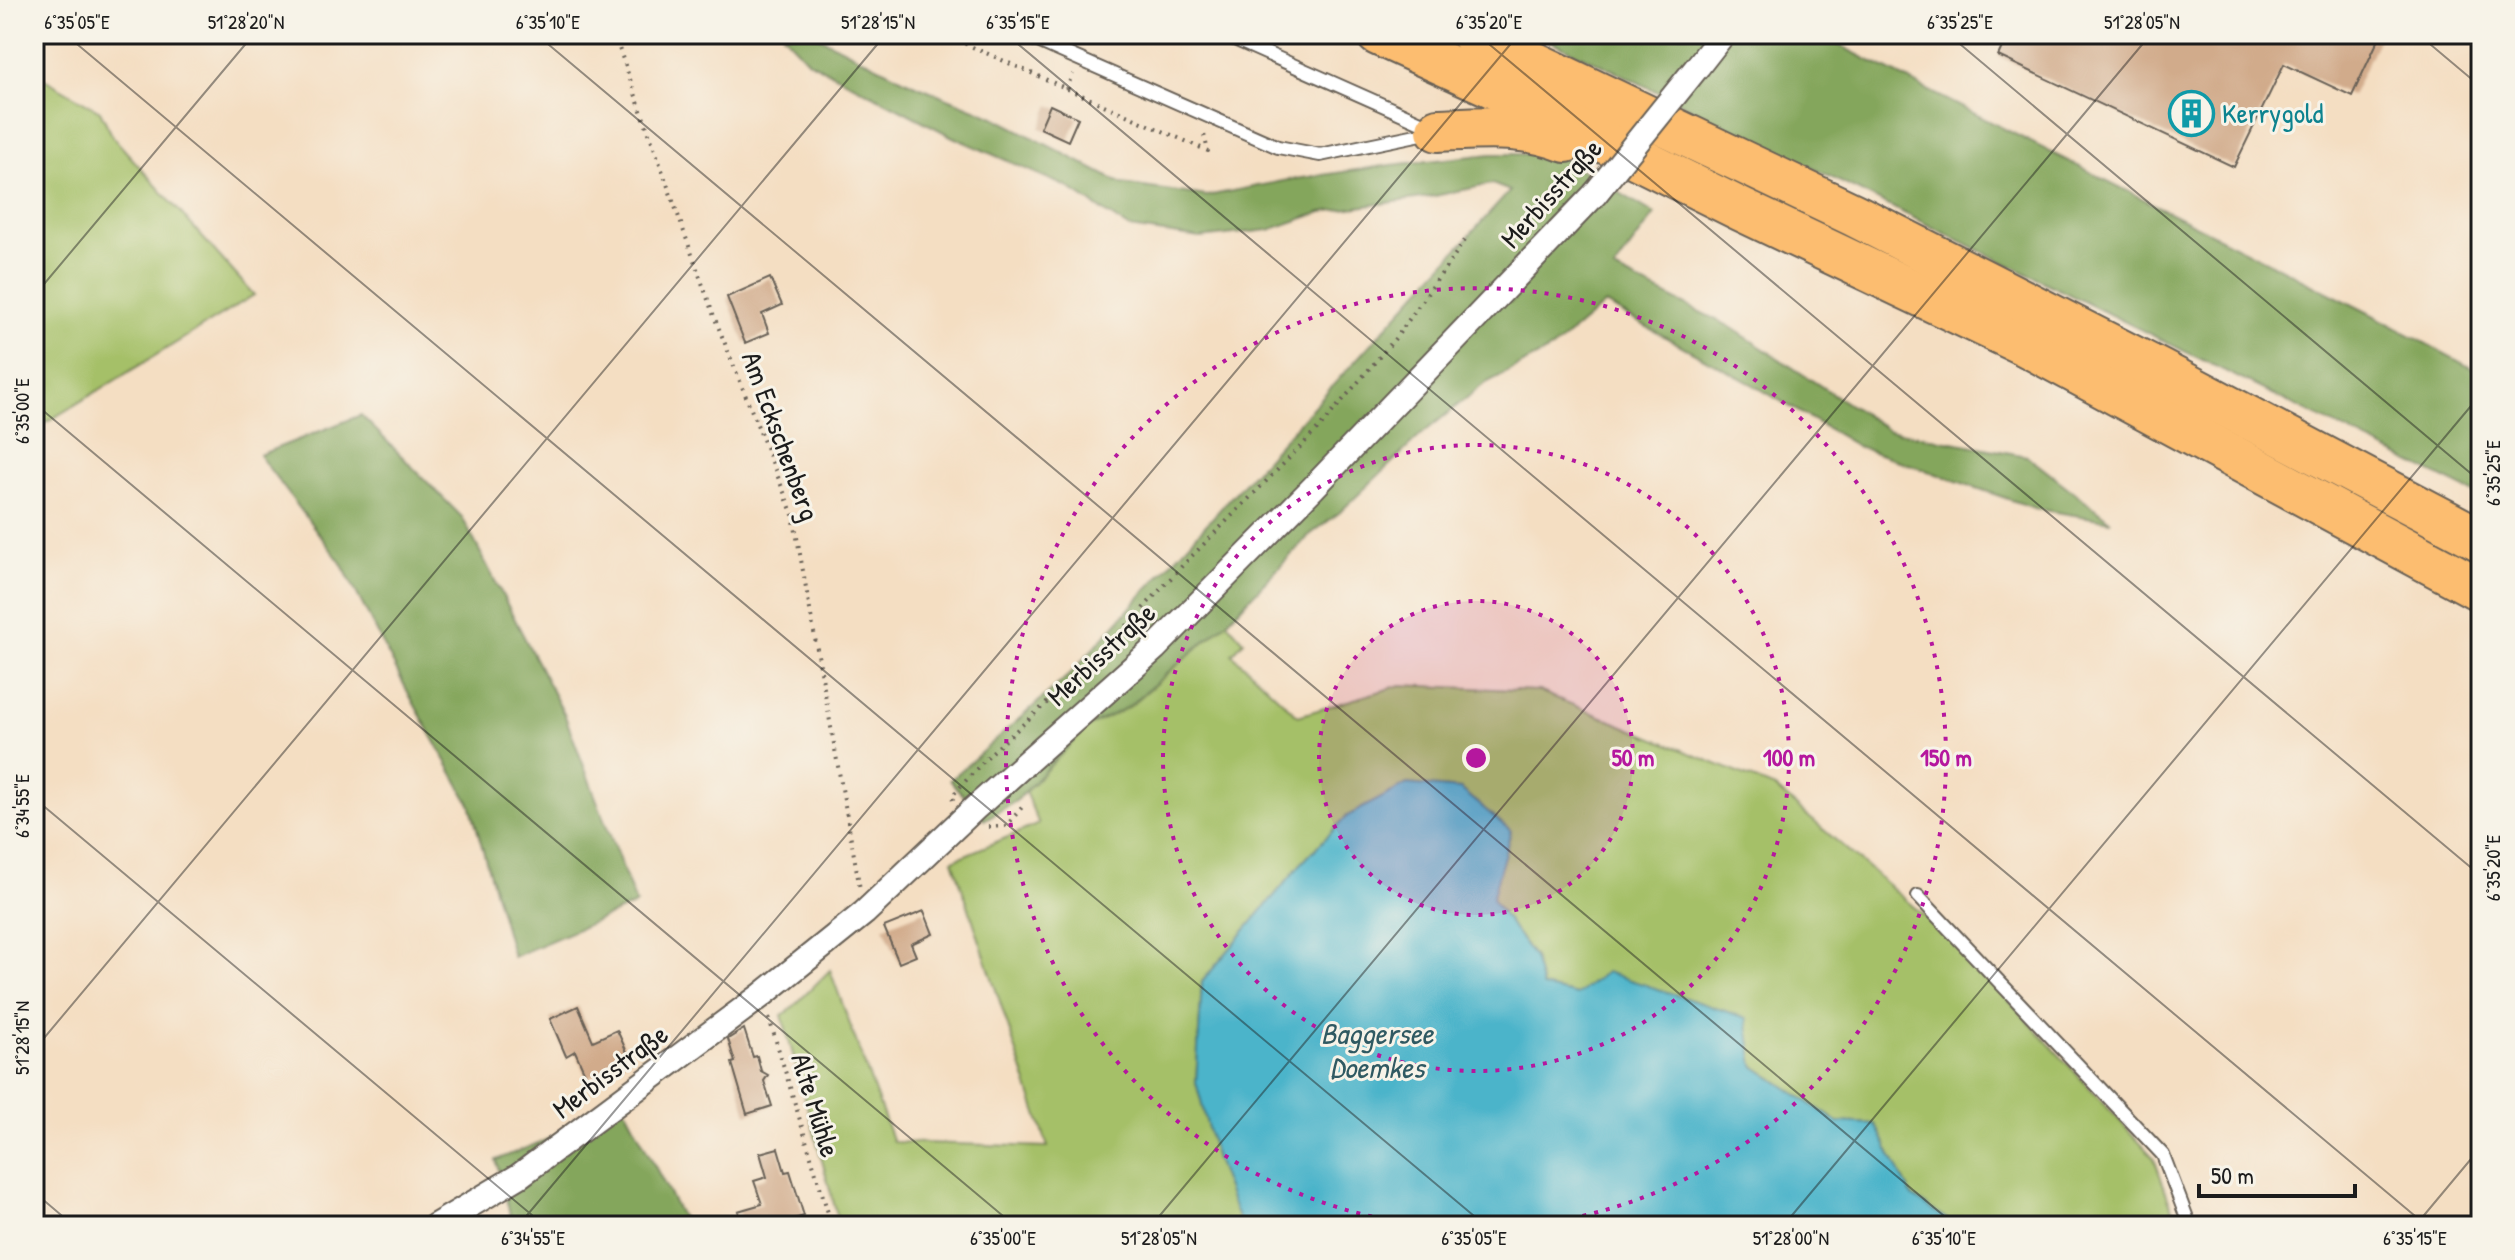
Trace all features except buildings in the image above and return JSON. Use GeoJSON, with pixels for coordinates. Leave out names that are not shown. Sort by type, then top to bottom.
{"type":"FeatureCollection","features":[{"type":"Feature","properties":{"kind":"highway"},"geometry":{"type":"LineString","coordinates":[[1378,34],[1492,86],[1742,210],[2026,345],[2481,590]]}},
{"type":"Feature","properties":{"kind":"highway"},"geometry":{"type":"LineString","coordinates":[[1473,34],[1854,215],[2481,540]]}},
{"type":"Feature","properties":{"kind":"highway"},"geometry":{"type":"LineString","coordinates":[[1438,130],[1503,127],[1543,132],[1742,210]]}},
{"type":"Feature","properties":{"kind":"street","name":"Merbisstraße"},"geometry":{"type":"LineString","coordinates":[[435,1226],[519,1176],[762,995],[864,913],[957,825],[1155,648],[1595,194],[1723,34]]}},
{"type":"Feature","properties":{"kind":"lane"},"geometry":{"type":"LineString","coordinates":[[1022,34],[1278,147],[1320,155],[1438,130]]}},
{"type":"Feature","properties":{"kind":"lane"},"geometry":{"type":"LineString","coordinates":[[1223,34],[1438,130]]}},
{"type":"Feature","properties":{"kind":"lane"},"geometry":{"type":"LineString","coordinates":[[1918,896],[2163,1155],[2190,1226]]}},
{"type":"Feature","properties":{"kind":"path","name":"Am Eckschenberg"},"geometry":{"type":"LineString","coordinates":[[614,34],[712,311],[793,515],[864,913]]}},
{"type":"Feature","properties":{"kind":"path"},"geometry":{"type":"LineString","coordinates":[[943,34],[1208,151],[1199,112]]}},
{"type":"Feature","properties":{"kind":"path"},"geometry":{"type":"LineString","coordinates":[[1024,805],[1006,826],[976,828],[957,825],[952,796],[990,754],[1101,654],[1181,567],[1320,427],[1398,335],[1466,239]]}},
{"type":"Feature","properties":{"kind":"path","name":"Alte Mühle"},"geometry":{"type":"LineString","coordinates":[[762,995],[832,1226]]}},
{"type":"Feature","properties":{"kind":"green space"},"geometry":{"type":"Polygon","coordinates":[[[783,34],[813,34],[911,83],[992,116],[1122,184],[1207,196],[1391,165],[1491,154],[1555,154],[1655,214],[1614,270],[1729,326],[1888,430],[2027,456],[2111,521],[2037,509],[1859,447],[1605,304],[1552,349],[1484,384],[1422,434],[1339,513],[1311,534],[1227,622],[1128,707],[1087,727],[1016,801],[984,820],[950,780],[1070,674],[1510,191],[1492,184],[1430,197],[1322,212],[1269,230],[1200,238],[1129,228],[1067,187],[953,137],[808,61],[783,34]]]}},
{"type":"Feature","properties":{"kind":"green space"},"geometry":{"type":"Polygon","coordinates":[[[1535,34],[1817,34],[2369,313],[2481,373],[2481,497],[1617,72],[1535,34]]]}},
{"type":"Feature","properties":{"kind":"green space"},"geometry":{"type":"Polygon","coordinates":[[[34,73],[100,111],[113,137],[254,295],[34,430],[34,73]]]}},
{"type":"Feature","properties":{"kind":"green space"},"geometry":{"type":"Polygon","coordinates":[[[361,415],[462,517],[565,716],[636,904],[513,957],[470,804],[341,563],[259,455],[361,415]]]}},
{"type":"Feature","properties":{"kind":"green space"},"geometry":{"type":"Polygon","coordinates":[[[1227,622],[1244,641],[1232,654],[1298,716],[1401,685],[1539,691],[1775,788],[1957,944],[2154,1158],[2178,1226],[1957,1226],[1912,1196],[1875,1124],[1838,1122],[1754,1066],[1577,995],[1542,987],[1534,957],[1492,899],[1510,831],[1347,816],[1300,865],[1202,982],[1196,1082],[1216,1159],[1241,1226],[840,1226],[782,1015],[830,970],[893,1142],[1048,1147],[953,860],[1039,824],[1025,792],[1087,727],[1129,707],[1227,622]]]}},
{"type":"Feature","properties":{"kind":"green space"},"geometry":{"type":"Polygon","coordinates":[[[625,1108],[686,1226],[513,1226],[496,1160],[625,1108]]]}},
{"type":"Feature","properties":{"kind":"water","name":"Baggersee Doemkes"},"geometry":{"type":"Polygon","coordinates":[[[1407,784],[1461,789],[1511,831],[1492,899],[1534,958],[1542,987],[1577,995],[1606,972],[1747,1018],[1754,1066],[1838,1122],[1875,1124],[1912,1196],[1957,1226],[1241,1226],[1216,1159],[1196,1082],[1202,982],[1300,865],[1347,816],[1407,784]]]}},
{"type":"Feature","properties":{"kind":"place","name":"Kerrygold"},"geometry":{"type":"Point","coordinates":[2191,113]}}]}
